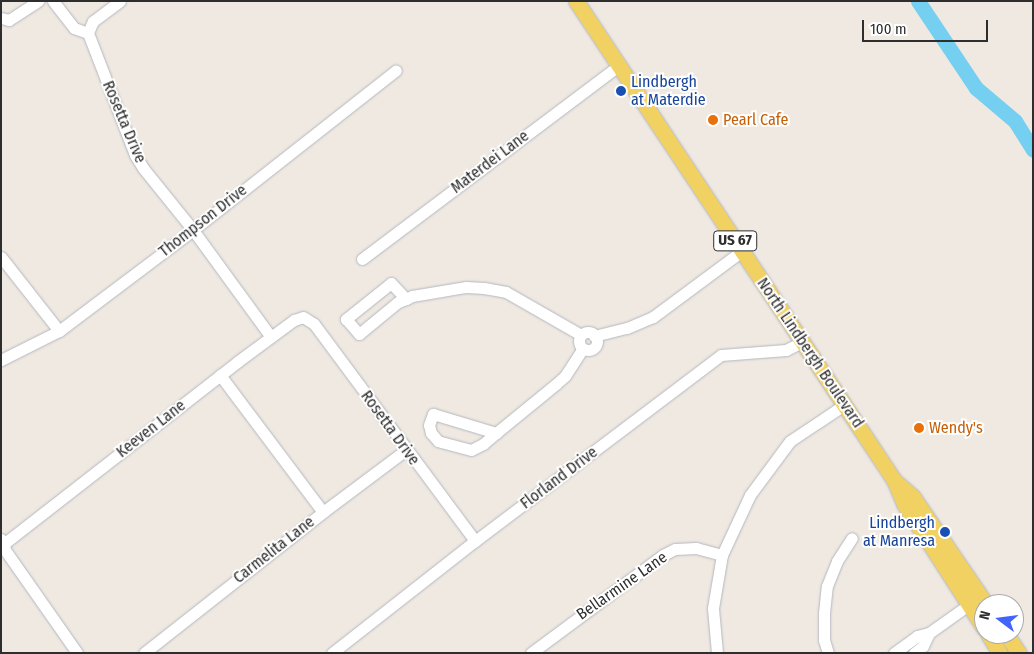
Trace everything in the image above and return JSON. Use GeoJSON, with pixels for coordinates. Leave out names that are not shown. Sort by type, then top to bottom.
{"type":"FeatureCollection","features":[{"type":"Feature","properties":{"kind":"main road","name":"North Lindbergh Boulevard"},"geometry":{"type":"LineString","coordinates":[[576,1],[894,480],[904,504],[974,595]]}},
{"type":"Feature","properties":{"kind":"street"},"geometry":{"type":"LineString","coordinates":[[1,18],[10,20],[38,1]]}},
{"type":"Feature","properties":{"kind":"street"},"geometry":{"type":"LineString","coordinates":[[53,1],[74,28],[88,33],[94,21],[120,1]]}},
{"type":"Feature","properties":{"kind":"street","name":"Rosetta Drive"},"geometry":{"type":"LineString","coordinates":[[88,33],[135,155],[143,168],[193,230],[270,337]]}},
{"type":"Feature","properties":{"kind":"street","name":"Materdei Lane"},"geometry":{"type":"LineString","coordinates":[[362,260],[618,66]]}},
{"type":"Feature","properties":{"kind":"street","name":"Thompson Drive"},"geometry":{"type":"LineString","coordinates":[[1,360],[59,331],[193,230],[396,70]]}},
{"type":"Feature","properties":{"kind":"street"},"geometry":{"type":"LineString","coordinates":[[406,299],[391,283],[346,319],[359,334],[398,302],[406,299],[466,287],[484,288],[506,292],[581,335],[589,333],[594,336],[627,328],[653,317],[742,251]]}},
{"type":"Feature","properties":{"kind":"street"},"geometry":{"type":"LineString","coordinates":[[1,257],[59,331]]}},
{"type":"Feature","properties":{"kind":"street","name":"Rosetta Drive"},"geometry":{"type":"LineString","coordinates":[[303,317],[314,324],[474,541]]}},
{"type":"Feature","properties":{"kind":"street","name":"Keeven Lane"},"geometry":{"type":"LineString","coordinates":[[2,543],[270,337],[294,320],[303,317]]}},
{"type":"Feature","properties":{"kind":"street"},"geometry":{"type":"LineString","coordinates":[[581,335],[579,341],[582,348],[588,350],[593,348],[596,343],[594,336]]}},
{"type":"Feature","properties":{"kind":"street","name":"Florland Drive"},"geometry":{"type":"LineString","coordinates":[[332,653],[474,541],[721,355],[786,350],[802,342]]}},
{"type":"Feature","properties":{"kind":"street"},"geometry":{"type":"LineString","coordinates":[[496,433],[433,414],[429,425],[431,434],[438,441],[471,450],[483,444],[565,376],[582,348]]}},
{"type":"Feature","properties":{"kind":"street"},"geometry":{"type":"LineString","coordinates":[[220,375],[323,512]]}},
{"type":"Feature","properties":{"kind":"street"},"geometry":{"type":"LineString","coordinates":[[717,653],[713,608],[722,555],[750,495],[790,441],[844,405]]}},
{"type":"Feature","properties":{"kind":"street","name":"Carmelita Lane"},"geometry":{"type":"LineString","coordinates":[[144,653],[323,512],[406,450]]}},
{"type":"Feature","properties":{"kind":"street"},"geometry":{"type":"LineString","coordinates":[[828,653],[824,640],[827,586],[837,562],[852,538]]}},
{"type":"Feature","properties":{"kind":"street"},"geometry":{"type":"LineString","coordinates":[[2,543],[4,550],[77,653]]}},
{"type":"Feature","properties":{"kind":"street","name":"Bellarmine Lane"},"geometry":{"type":"LineString","coordinates":[[531,653],[663,555],[675,549],[696,548],[722,555]]}},
{"type":"Feature","properties":{"kind":"street"},"geometry":{"type":"LineString","coordinates":[[894,653],[917,636],[929,634],[974,605]]}},
{"type":"Feature","properties":{"kind":"street"},"geometry":{"type":"LineString","coordinates":[[914,653],[923,646],[929,634]]}},
{"type":"Feature","properties":{"kind":"waterway"},"geometry":{"type":"LineString","coordinates":[[918,1],[976,88],[1015,121],[1033,150]]}},
{"type":"Feature","properties":{"kind":"place","name":"Lindbergh at Materdie"},"geometry":{"type":"Point","coordinates":[621,91]}},
{"type":"Feature","properties":{"kind":"place","name":"Pearl Cafe"},"geometry":{"type":"Point","coordinates":[713,120]}},
{"type":"Feature","properties":{"kind":"place","name":"Wendy's"},"geometry":{"type":"Point","coordinates":[919,428]}},
{"type":"Feature","properties":{"kind":"place","name":"Lindbergh at Manresa"},"geometry":{"type":"Point","coordinates":[945,532]}}]}
